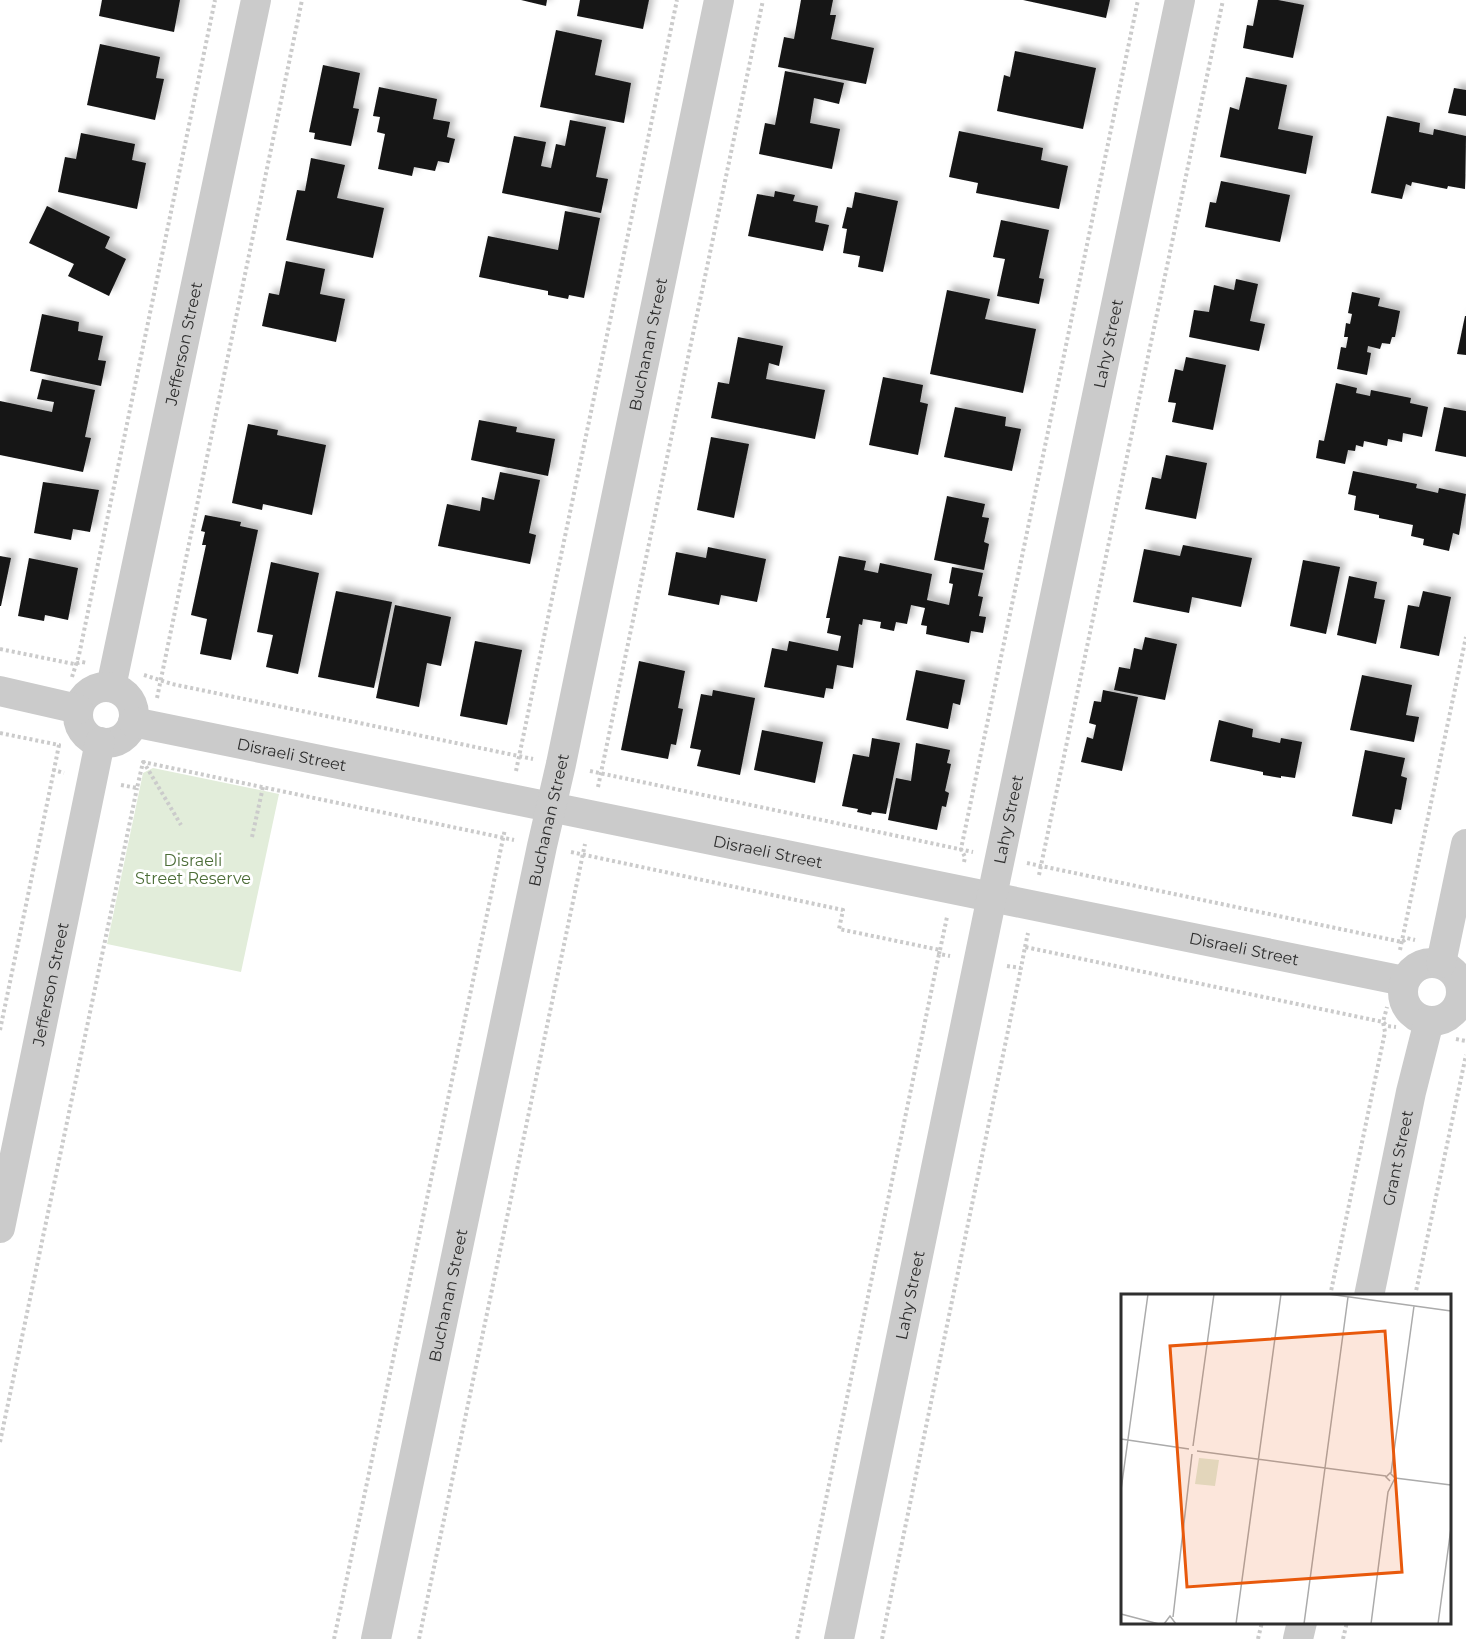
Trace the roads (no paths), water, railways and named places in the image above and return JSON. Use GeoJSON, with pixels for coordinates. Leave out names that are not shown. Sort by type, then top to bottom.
{"type":"FeatureCollection","features":[{"type":"Feature","properties":{"kind":"street","name":"Jefferson Street"},"geometry":{"type":"LineString","coordinates":[[113,678],[256,0]]}},
{"type":"Feature","properties":{"kind":"street","name":"Buchanan Street"},"geometry":{"type":"LineString","coordinates":[[376,1639],[561,764],[719,0]]}},
{"type":"Feature","properties":{"kind":"street","name":"Lahy Street"},"geometry":{"type":"LineString","coordinates":[[839,1639],[1180,0]]}},
{"type":"Feature","properties":{"kind":"street"},"geometry":{"type":"LineString","coordinates":[[0,691],[72,707],[90,692],[113,678],[127,696],[141,723],[117,740],[100,742],[90,738],[82,730],[72,707]]}},
{"type":"Feature","properties":{"kind":"street","name":"Disraeli Street"},"geometry":{"type":"LineString","coordinates":[[141,723],[1399,980]]}},
{"type":"Feature","properties":{"kind":"street","name":"Jefferson Street"},"geometry":{"type":"LineString","coordinates":[[0,1228],[100,742]]}},
{"type":"Feature","properties":{"kind":"street"},"geometry":{"type":"LineString","coordinates":[[1443,954],[1430,962],[1419,965],[1399,980],[1409,1012],[1427,1028],[1450,1015],[1464,997],[1457,976],[1443,954],[1466,843]]}},
{"type":"Feature","properties":{"kind":"street","name":"Grant Street"},"geometry":{"type":"LineString","coordinates":[[1369,1294],[1411,1092],[1427,1028]]}},
{"type":"Feature","properties":{"kind":"street"},"geometry":{"type":"LineString","coordinates":[[1298,1639],[1302,1624]]}},
{"type":"Feature","properties":{"kind":"park label","name":"Disraeli Street Reserve"},"geometry":{"type":"Point","coordinates":[193,869]}}]}
